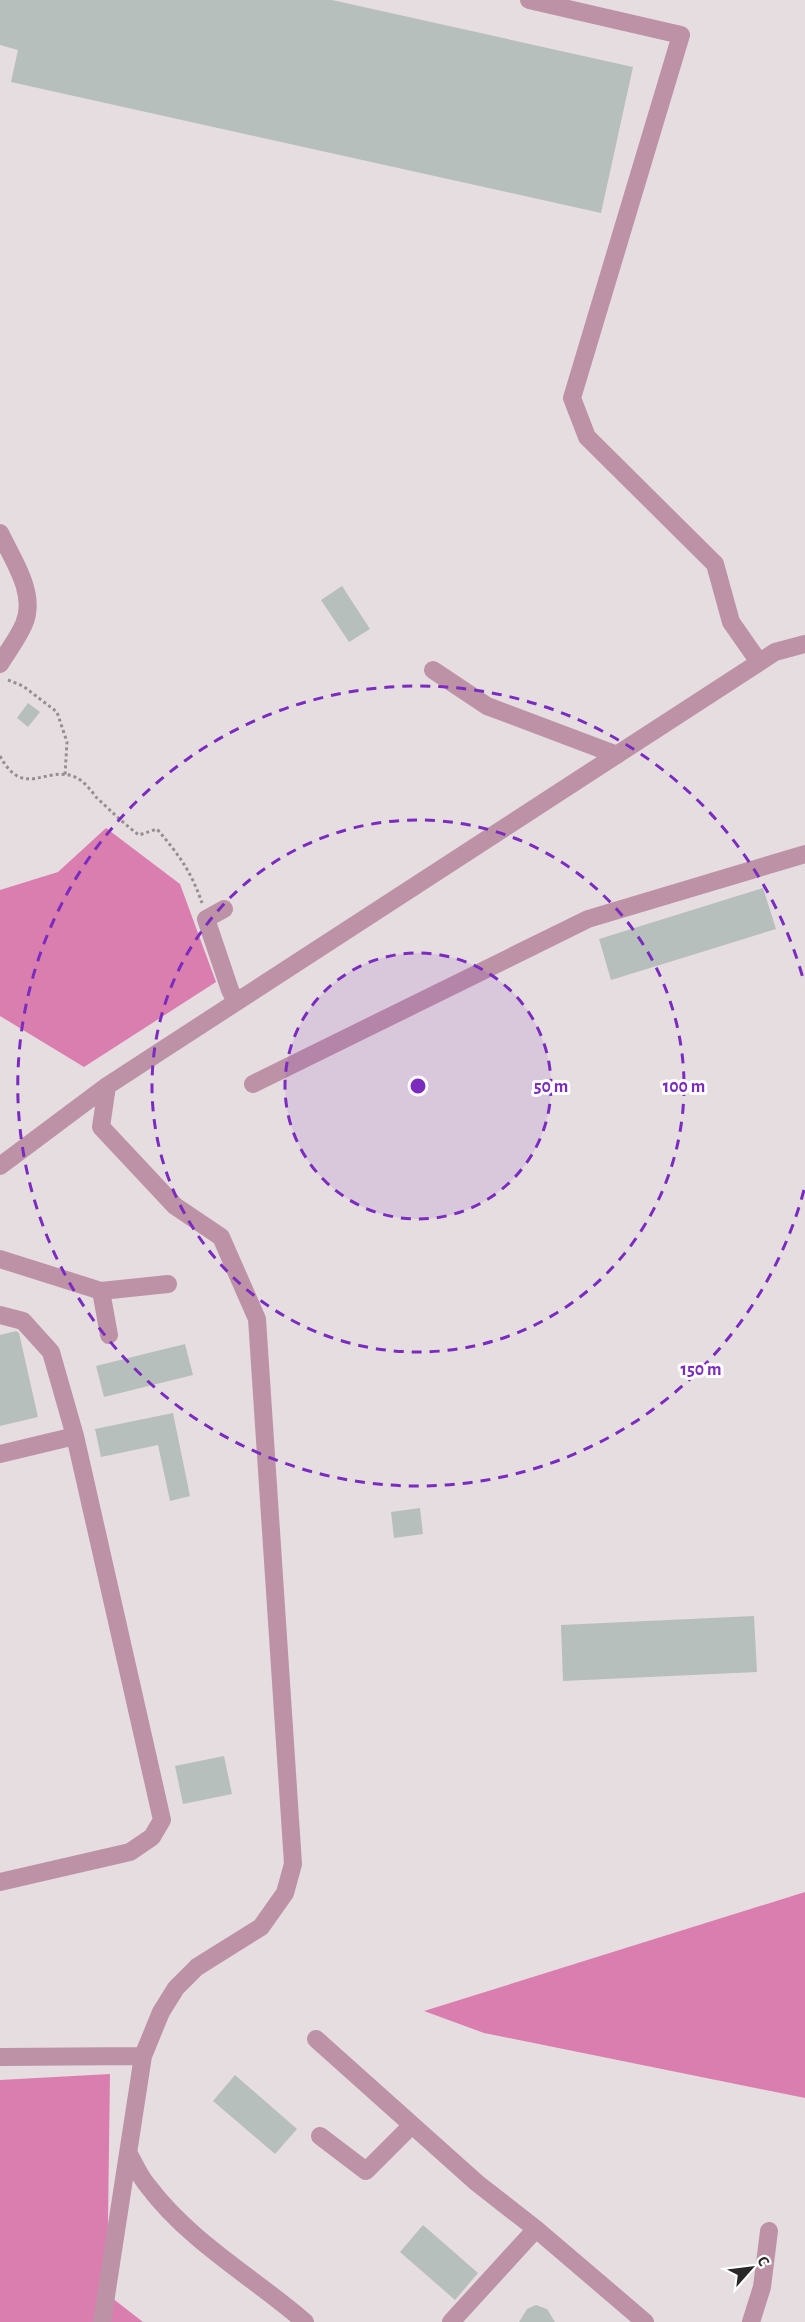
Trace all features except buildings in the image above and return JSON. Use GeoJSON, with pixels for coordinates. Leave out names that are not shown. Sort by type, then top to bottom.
{"type":"FeatureCollection","features":[{"type":"Feature","properties":{"kind":"street"},"geometry":{"type":"LineString","coordinates":[[529,0],[681,34],[572,398],[587,437],[715,564],[731,622],[759,662]]}},
{"type":"Feature","properties":{"kind":"street"},"geometry":{"type":"LineString","coordinates":[[0,533],[21,576],[29,604],[24,624],[0,664]]}},
{"type":"Feature","properties":{"kind":"street"},"geometry":{"type":"LineString","coordinates":[[0,1166],[107,1086],[759,662],[775,652],[805,644]]}},
{"type":"Feature","properties":{"kind":"street"},"geometry":{"type":"LineString","coordinates":[[433,670],[487,706],[617,755]]}},
{"type":"Feature","properties":{"kind":"street"},"geometry":{"type":"LineString","coordinates":[[253,1084],[588,919],[805,854]]}},
{"type":"Feature","properties":{"kind":"street"},"geometry":{"type":"LineString","coordinates":[[224,909],[206,919],[236,1002]]}},
{"type":"Feature","properties":{"kind":"street"},"geometry":{"type":"LineString","coordinates":[[102,2322],[143,2056],[161,2012],[176,1988],[197,1967],[261,1927],[285,1893],[293,1864],[257,1319],[221,1237],[175,1206],[101,1127],[107,1086]]}},
{"type":"Feature","properties":{"kind":"street"},"geometry":{"type":"LineString","coordinates":[[0,1259],[101,1291],[168,1284]]}},
{"type":"Feature","properties":{"kind":"street"},"geometry":{"type":"LineString","coordinates":[[101,1291],[109,1335]]}},
{"type":"Feature","properties":{"kind":"street"},"geometry":{"type":"LineString","coordinates":[[0,1315],[23,1321],[51,1352],[75,1436],[162,1820],[152,1837],[130,1852],[0,1882]]}},
{"type":"Feature","properties":{"kind":"street"},"geometry":{"type":"LineString","coordinates":[[0,1454],[75,1436]]}},
{"type":"Feature","properties":{"kind":"street"},"geometry":{"type":"LineString","coordinates":[[316,2039],[477,2183],[536,2229],[645,2322]]}},
{"type":"Feature","properties":{"kind":"street"},"geometry":{"type":"LineString","coordinates":[[0,2057],[143,2056]]}},
{"type":"Feature","properties":{"kind":"street"},"geometry":{"type":"LineString","coordinates":[[320,2136],[366,2171],[411,2126]]}},
{"type":"Feature","properties":{"kind":"street"},"geometry":{"type":"LineString","coordinates":[[129,2154],[146,2185],[172,2215],[217,2255],[305,2322]]}},
{"type":"Feature","properties":{"kind":"street"},"geometry":{"type":"LineString","coordinates":[[451,2322],[536,2229]]}},
{"type":"Feature","properties":{"kind":"street"},"geometry":{"type":"LineString","coordinates":[[751,2322],[762,2287],[770,2230]]}},
{"type":"Feature","properties":{"kind":"path"},"geometry":{"type":"LineString","coordinates":[[0,678],[23,686],[57,712],[67,742],[65,775]]}},
{"type":"Feature","properties":{"kind":"path"},"geometry":{"type":"LineString","coordinates":[[0,756],[8,770],[22,779],[65,775],[78,778],[123,823],[139,835],[157,829],[194,878],[206,919]]}},
{"type":"Feature","properties":{"kind":"shaded area"},"geometry":{"type":"Polygon","coordinates":[[[106,828],[180,884],[216,982],[84,1067],[0,1016],[0,890],[58,872],[106,828]]]}},
{"type":"Feature","properties":{"kind":"shaded area"},"geometry":{"type":"Polygon","coordinates":[[[805,1892],[805,2098],[484,2033],[424,2011],[805,1892]]]}},
{"type":"Feature","properties":{"kind":"shaded area"},"geometry":{"type":"Polygon","coordinates":[[[110,2074],[107,2294],[143,2322],[0,2322],[0,2080],[110,2074]]]}}]}
